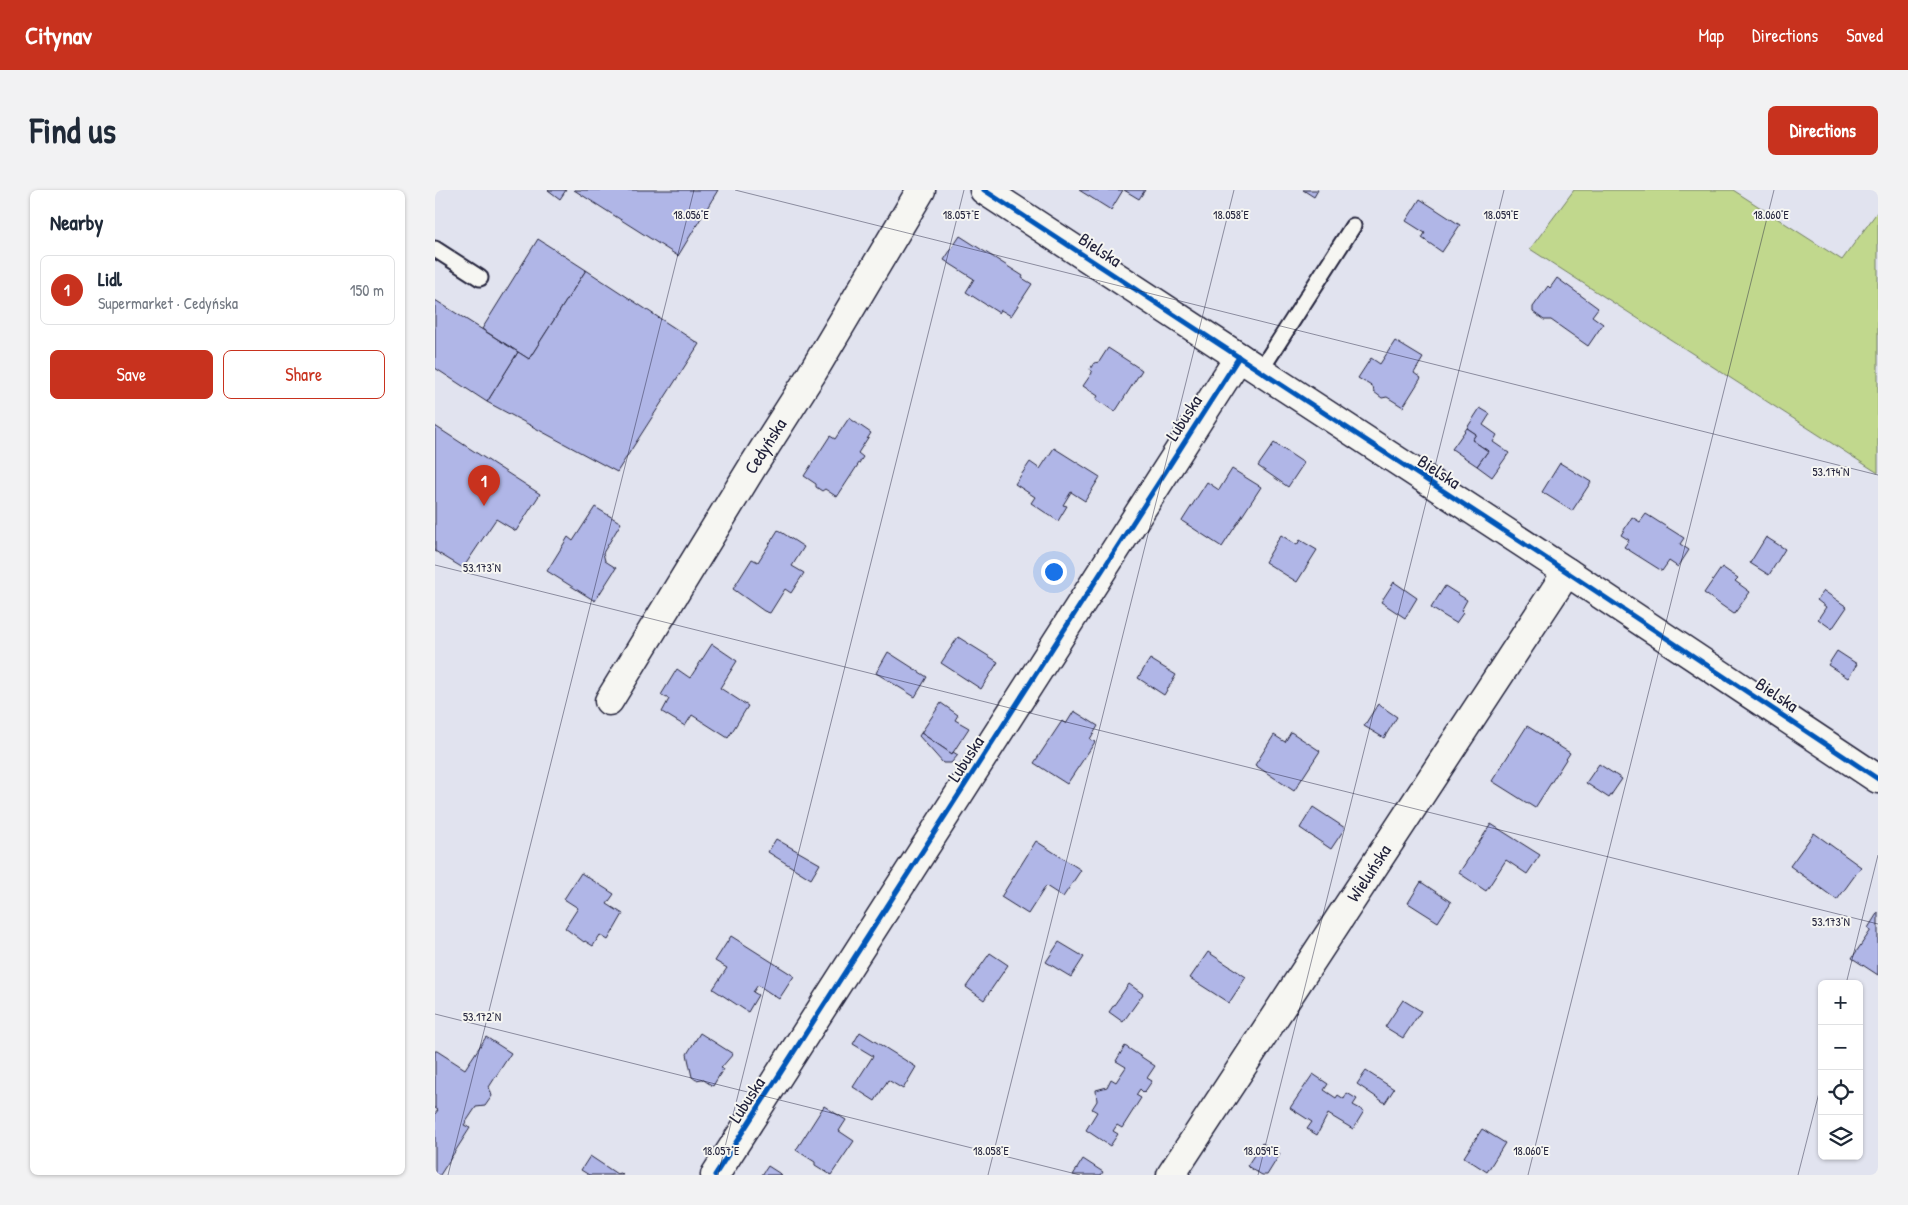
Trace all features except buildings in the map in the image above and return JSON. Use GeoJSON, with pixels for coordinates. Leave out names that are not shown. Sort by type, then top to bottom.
{"type":"FeatureCollection","features":[{"type":"Feature","properties":{"kind":"street","name":"Cedyńska"},"geometry":{"type":"LineString","coordinates":[[609,701],[811,375],[921,190]]}},
{"type":"Feature","properties":{"kind":"street","name":"Bielska"},"geometry":{"type":"LineString","coordinates":[[983,190],[1567,572],[1878,779]]}},
{"type":"Feature","properties":{"kind":"street","name":"Lubuska"},"geometry":{"type":"LineString","coordinates":[[715,1175],[1250,364]]}},
{"type":"Feature","properties":{"kind":"street","name":"Wieluńska"},"geometry":{"type":"LineString","coordinates":[[1171,1175],[1567,572]]}},
{"type":"Feature","properties":{"kind":"lane"},"geometry":{"type":"LineString","coordinates":[[1250,364],[1353,226]]}},
{"type":"Feature","properties":{"kind":"lane"},"geometry":{"type":"LineString","coordinates":[[435,249],[480,278]]}},
{"type":"Feature","properties":{"kind":"green space"},"geometry":{"type":"Polygon","coordinates":[[[1574,190],[1733,190],[1842,260],[1878,211],[1878,473],[1530,249],[1574,190]]]}},
{"type":"Feature","properties":{"kind":"cycle path"},"geometry":{"type":"LineString","coordinates":[[984,190],[1567,572],[1878,779]]}},
{"type":"Feature","properties":{"kind":"cycle path"},"geometry":{"type":"LineString","coordinates":[[715,1175],[1239,357]]}},
{"type":"Feature","properties":{"kind":"place","name":"Lidl"},"geometry":{"type":"Point","coordinates":[484,506]}}]}
